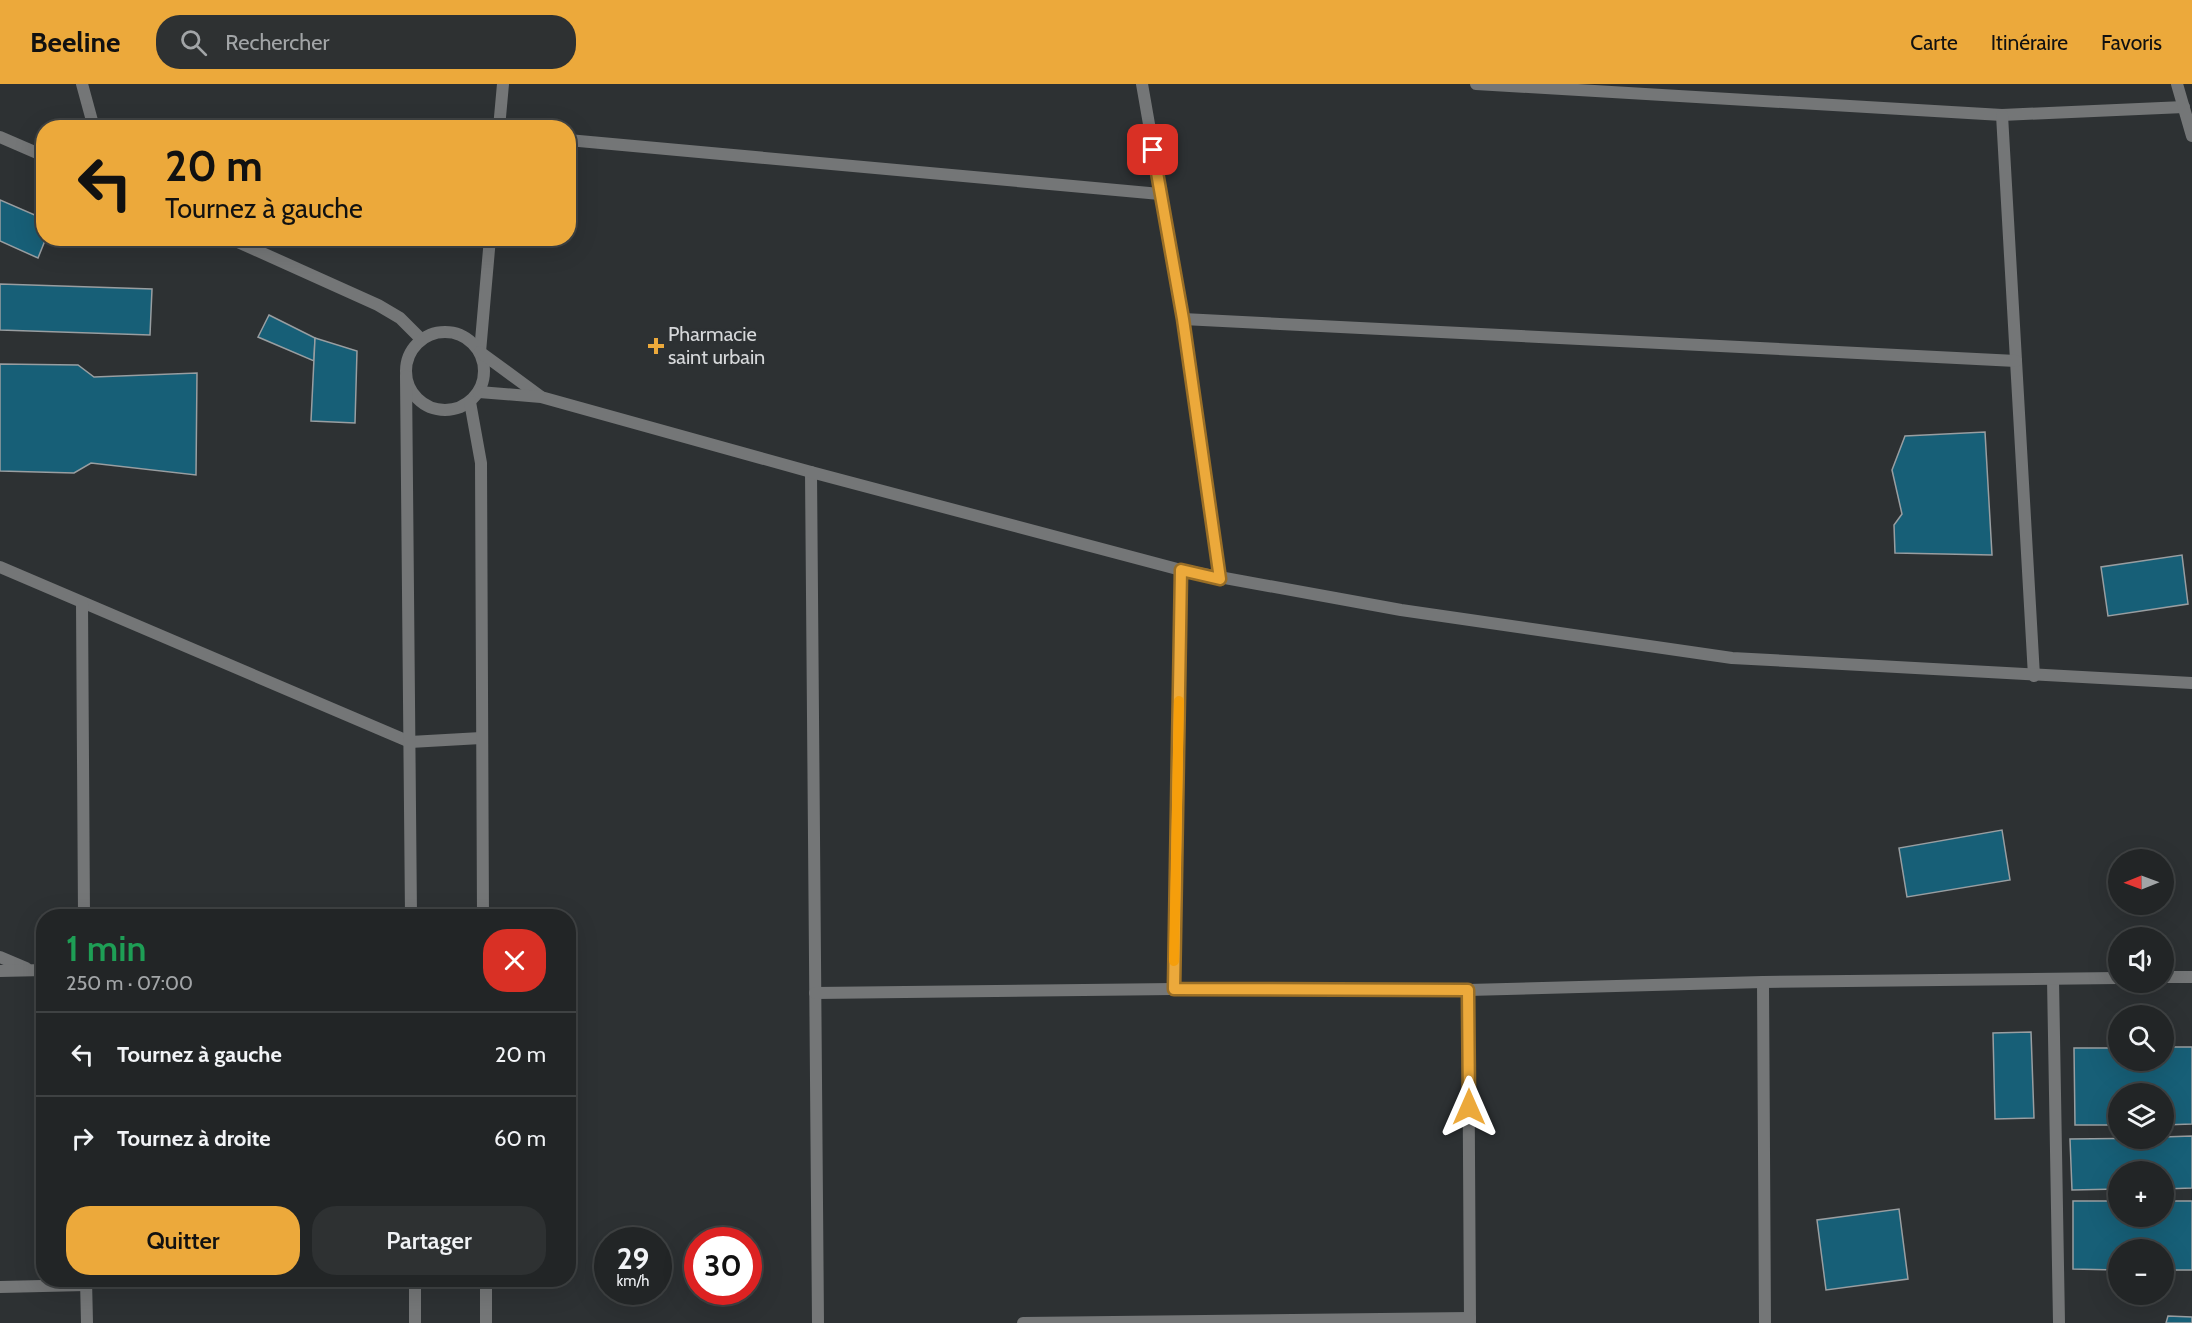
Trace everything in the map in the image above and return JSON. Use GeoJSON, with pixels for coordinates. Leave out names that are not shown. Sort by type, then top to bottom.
{"type":"FeatureCollection","features":[{"type":"Feature","properties":{"kind":"street"},"geometry":{"type":"LineString","coordinates":[[82,84],[92,120]]}},
{"type":"Feature","properties":{"kind":"street"},"geometry":{"type":"LineString","coordinates":[[500,120],[503,84]]}},
{"type":"Feature","properties":{"kind":"street"},"geometry":{"type":"LineString","coordinates":[[1142,84],[1183,319],[1220,579]]}},
{"type":"Feature","properties":{"kind":"street"},"geometry":{"type":"LineString","coordinates":[[1476,84],[2002,115],[2184,107]]}},
{"type":"Feature","properties":{"kind":"street"},"geometry":{"type":"LineString","coordinates":[[2177,84],[2192,136]]}},
{"type":"Feature","properties":{"kind":"street"},"geometry":{"type":"LineString","coordinates":[[2002,115],[2034,676]]}},
{"type":"Feature","properties":{"kind":"street"},"geometry":{"type":"LineString","coordinates":[[0,137],[36,153]]}},
{"type":"Feature","properties":{"kind":"street"},"geometry":{"type":"LineString","coordinates":[[576,141],[1160,194]]}},
{"type":"Feature","properties":{"kind":"street"},"geometry":{"type":"LineString","coordinates":[[247,246],[378,304],[400,318],[421,339]]}},
{"type":"Feature","properties":{"kind":"street"},"geometry":{"type":"LineString","coordinates":[[406,376],[414,395],[430,407],[444,410],[457,408],[470,402],[479,392],[484,379],[484,365],[480,352],[489,246]]}},
{"type":"Feature","properties":{"kind":"street"},"geometry":{"type":"LineString","coordinates":[[1183,319],[2016,361]]}},
{"type":"Feature","properties":{"kind":"street"},"geometry":{"type":"LineString","coordinates":[[411,909],[406,362],[421,339],[433,333],[447,331],[460,334],[472,342],[480,352],[541,397]]}},
{"type":"Feature","properties":{"kind":"street"},"geometry":{"type":"LineString","coordinates":[[479,392],[541,397],[811,472],[1181,570],[1220,579],[1401,610],[1732,658],[2192,683]]}},
{"type":"Feature","properties":{"kind":"street"},"geometry":{"type":"LineString","coordinates":[[470,402],[481,463],[483,909]]}},
{"type":"Feature","properties":{"kind":"street"},"geometry":{"type":"LineString","coordinates":[[811,472],[818,1323]]}},
{"type":"Feature","properties":{"kind":"street"},"geometry":{"type":"LineString","coordinates":[[0,567],[410,742],[481,738]]}},
{"type":"Feature","properties":{"kind":"street"},"geometry":{"type":"LineString","coordinates":[[1174,989],[1181,570]]}},
{"type":"Feature","properties":{"kind":"street"},"geometry":{"type":"LineString","coordinates":[[82,603],[84,909]]}},
{"type":"Feature","properties":{"kind":"street"},"geometry":{"type":"LineString","coordinates":[[0,957],[30,970]]}},
{"type":"Feature","properties":{"kind":"street"},"geometry":{"type":"LineString","coordinates":[[0,971],[36,970]]}},
{"type":"Feature","properties":{"kind":"street"},"geometry":{"type":"LineString","coordinates":[[2174,977],[2192,977]]}},
{"type":"Feature","properties":{"kind":"street"},"geometry":{"type":"LineString","coordinates":[[815,993],[1174,989],[1468,990],[1763,982],[2108,978]]}},
{"type":"Feature","properties":{"kind":"street"},"geometry":{"type":"LineString","coordinates":[[2053,979],[2059,1323]]}},
{"type":"Feature","properties":{"kind":"street"},"geometry":{"type":"LineString","coordinates":[[1763,982],[1765,1323]]}},
{"type":"Feature","properties":{"kind":"street"},"geometry":{"type":"LineString","coordinates":[[1023,1323],[1470,1320],[1468,990]]}},
{"type":"Feature","properties":{"kind":"street"},"geometry":{"type":"LineString","coordinates":[[0,1287],[36,1285]]}},
{"type":"Feature","properties":{"kind":"street"},"geometry":{"type":"LineString","coordinates":[[86,1287],[87,1323]]}},
{"type":"Feature","properties":{"kind":"street"},"geometry":{"type":"LineString","coordinates":[[415,1287],[415,1323]]}},
{"type":"Feature","properties":{"kind":"street"},"geometry":{"type":"LineString","coordinates":[[486,1287],[486,1323]]}},
{"type":"Feature","properties":{"kind":"building"},"geometry":{"type":"Polygon","coordinates":[[[0,200],[36,216],[36,246],[43,246],[38,258],[0,241],[0,200]]]}},
{"type":"Feature","properties":{"kind":"building"},"geometry":{"type":"Polygon","coordinates":[[[0,284],[152,289],[150,335],[0,330],[0,284]]]}},
{"type":"Feature","properties":{"kind":"building"},"geometry":{"type":"Polygon","coordinates":[[[269,315],[315,338],[314,361],[258,337],[269,315]]]}},
{"type":"Feature","properties":{"kind":"building"},"geometry":{"type":"Polygon","coordinates":[[[315,338],[357,351],[355,423],[311,421],[315,338]]]}},
{"type":"Feature","properties":{"kind":"building"},"geometry":{"type":"Polygon","coordinates":[[[0,364],[78,365],[94,377],[197,373],[196,475],[91,463],[74,473],[0,471],[0,364]]]}},
{"type":"Feature","properties":{"kind":"building"},"geometry":{"type":"Polygon","coordinates":[[[1985,432],[1992,555],[1895,553],[1894,525],[1902,514],[1892,470],[1905,436],[1985,432]]]}},
{"type":"Feature","properties":{"kind":"building"},"geometry":{"type":"Polygon","coordinates":[[[2182,555],[2188,604],[2108,616],[2101,567],[2182,555]]]}},
{"type":"Feature","properties":{"kind":"building"},"geometry":{"type":"Polygon","coordinates":[[[2002,830],[2010,880],[1907,897],[1899,848],[2002,830]]]}},
{"type":"Feature","properties":{"kind":"building"},"geometry":{"type":"Polygon","coordinates":[[[2031,1032],[2034,1118],[1995,1119],[1993,1033],[2031,1032]]]}},
{"type":"Feature","properties":{"kind":"building"},"geometry":{"type":"Polygon","coordinates":[[[2174,1047],[2192,1047],[2192,1124],[2174,1125],[2174,1083],[2108,1083],[2108,1125],[2075,1125],[2074,1048],[2108,1048],[2108,1071],[2174,1071],[2174,1047]]]}},
{"type":"Feature","properties":{"kind":"building"},"geometry":{"type":"Polygon","coordinates":[[[2192,1136],[2192,1188],[2174,1189],[2174,1161],[2108,1161],[2108,1189],[2072,1190],[2070,1139],[2108,1139],[2108,1149],[2174,1149],[2174,1137],[2192,1136]]]}},
{"type":"Feature","properties":{"kind":"building"},"geometry":{"type":"Polygon","coordinates":[[[2073,1201],[2108,1201],[2108,1227],[2174,1227],[2174,1201],[2192,1201],[2192,1270],[2174,1270],[2174,1239],[2108,1239],[2108,1270],[2073,1269],[2073,1201]]]}},
{"type":"Feature","properties":{"kind":"building"},"geometry":{"type":"Polygon","coordinates":[[[1899,1209],[1908,1279],[1826,1290],[1817,1220],[1899,1209]]]}},
{"type":"Feature","properties":{"kind":"building"},"geometry":{"type":"Polygon","coordinates":[[[2168,1316],[2192,1317],[2192,1323],[2166,1323],[2168,1316]]]}},
{"type":"Feature","properties":{"kind":"slow traffic"},"geometry":{"type":"LineString","coordinates":[[1174,961],[1179,701]]}},
{"type":"Feature","properties":{"kind":"place","name":"Pharmacie saint urbain"},"geometry":{"type":"Point","coordinates":[656,346]}},
{"type":"Feature","properties":{"kind":"route"},"geometry":{"type":"LineString","coordinates":[[1153,150],[1183,319],[1220,579],[1181,570],[1174,989],[1468,990],[1469,1107]]}}]}
